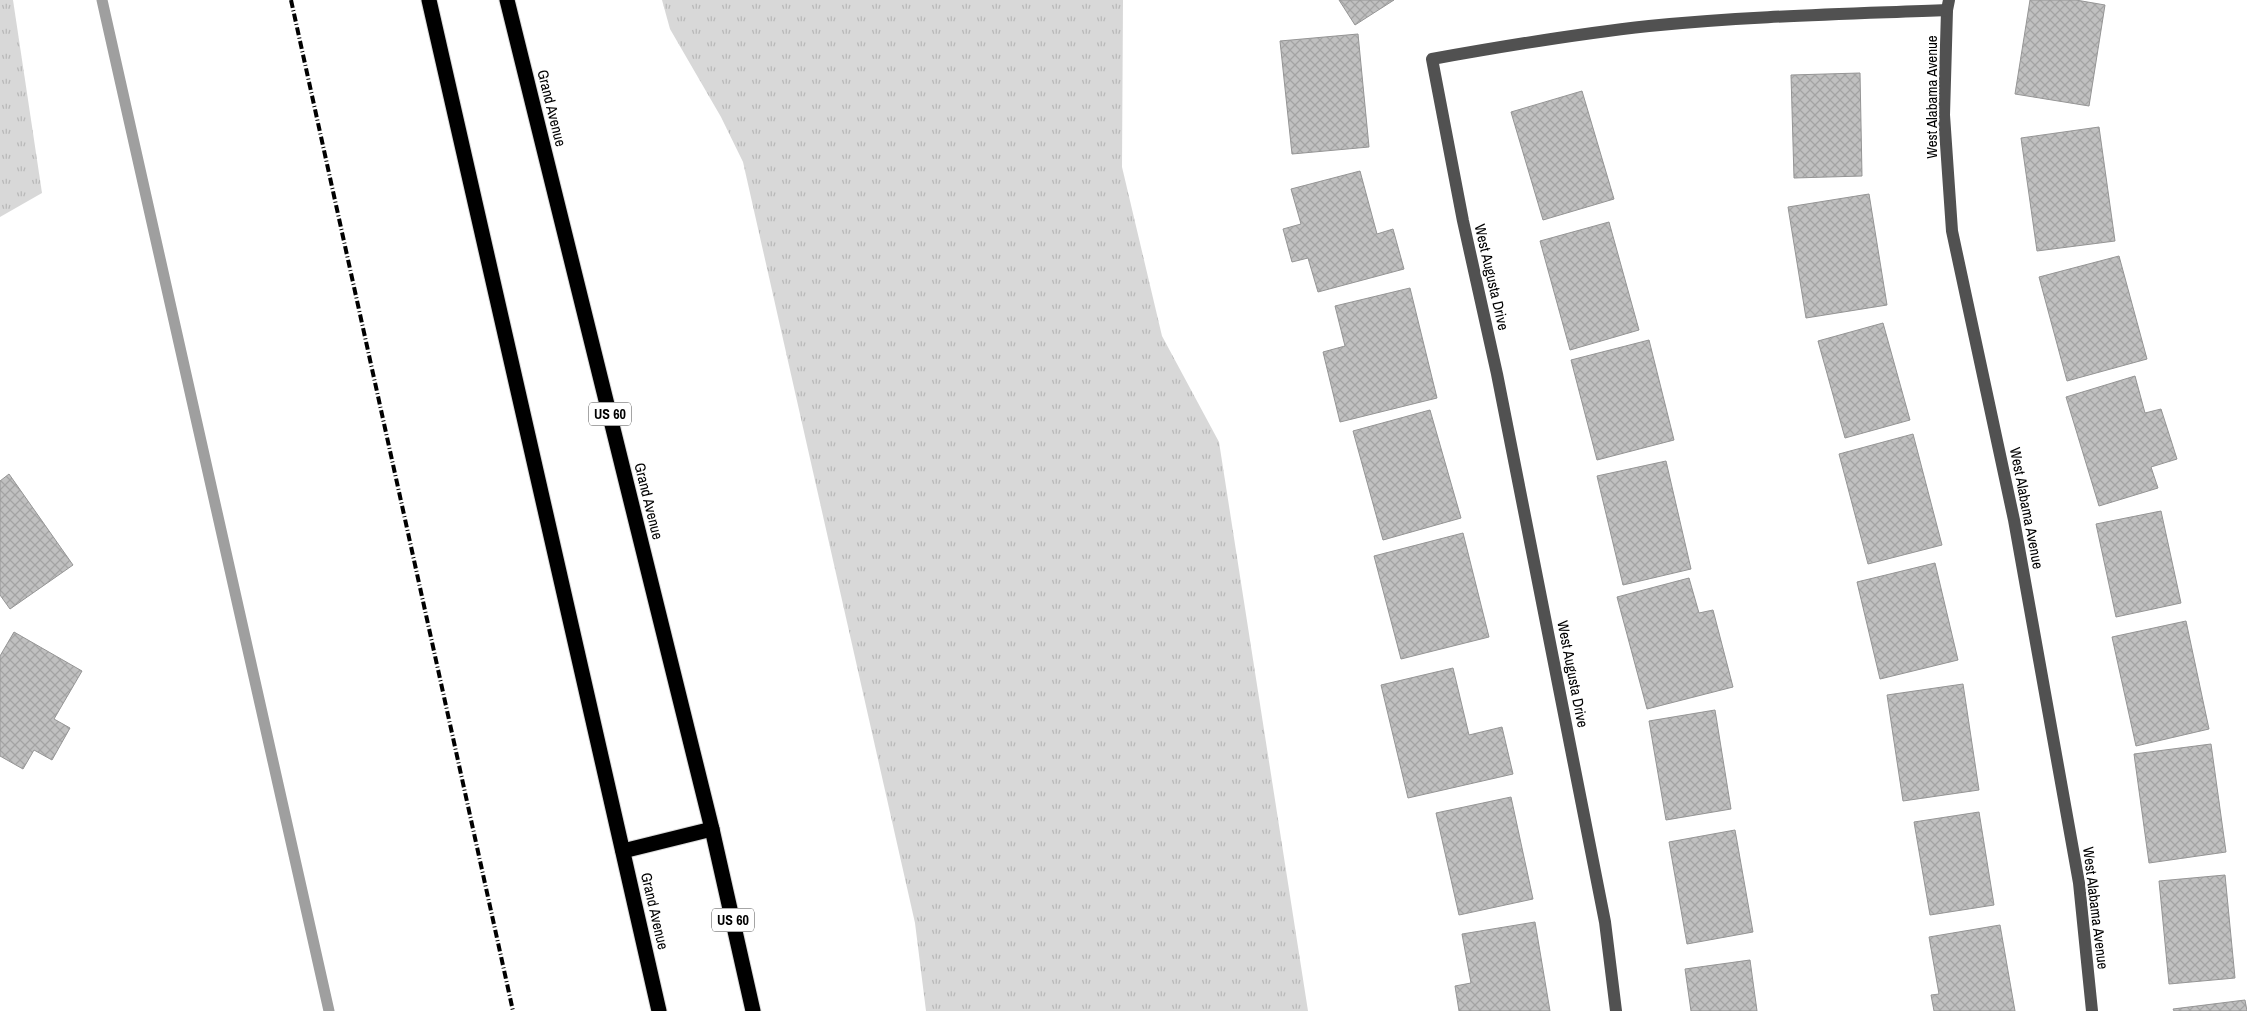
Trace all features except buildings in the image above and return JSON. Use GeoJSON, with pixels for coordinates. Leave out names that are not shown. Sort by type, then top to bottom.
{"type":"FeatureCollection","features":[{"type":"Feature","properties":{"kind":"highway","name":"Grand Avenue"},"geometry":{"type":"LineString","coordinates":[[428,0],[659,1011]]}},
{"type":"Feature","properties":{"kind":"highway","name":"Grand Avenue"},"geometry":{"type":"LineString","coordinates":[[507,0],[712,829],[753,1011]]}},
{"type":"Feature","properties":{"kind":"highway"},"geometry":{"type":"LineString","coordinates":[[623,851],[712,829]]}},
{"type":"Feature","properties":{"kind":"street","name":"West Augusta Drive"},"geometry":{"type":"LineString","coordinates":[[1616,1011],[1601,902],[1498,374],[1463,221],[1432,59],[1536,40],[1650,26],[1948,5]]}},
{"type":"Feature","properties":{"kind":"street","name":"West Alabama Avenue"},"geometry":{"type":"LineString","coordinates":[[1948,5],[1944,116],[1952,231],[2014,520],[2079,883],[2092,1011]]}},
{"type":"Feature","properties":{"kind":"green space"},"geometry":{"type":"Polygon","coordinates":[[[0,0],[13,0],[42,193],[0,217],[0,0]]]}},
{"type":"Feature","properties":{"kind":"green space"},"geometry":{"type":"Polygon","coordinates":[[[662,0],[1123,0],[1122,167],[1162,336],[1219,442],[1308,1011],[926,1011],[915,923],[743,162],[721,117],[670,29],[662,0]]]}},
{"type":"Feature","properties":{"kind":"waterway"},"geometry":{"type":"LineString","coordinates":[[102,0],[329,1011]]}},
{"type":"Feature","properties":{"kind":"railway"},"geometry":{"type":"LineString","coordinates":[[291,0],[513,1011]]}}]}
